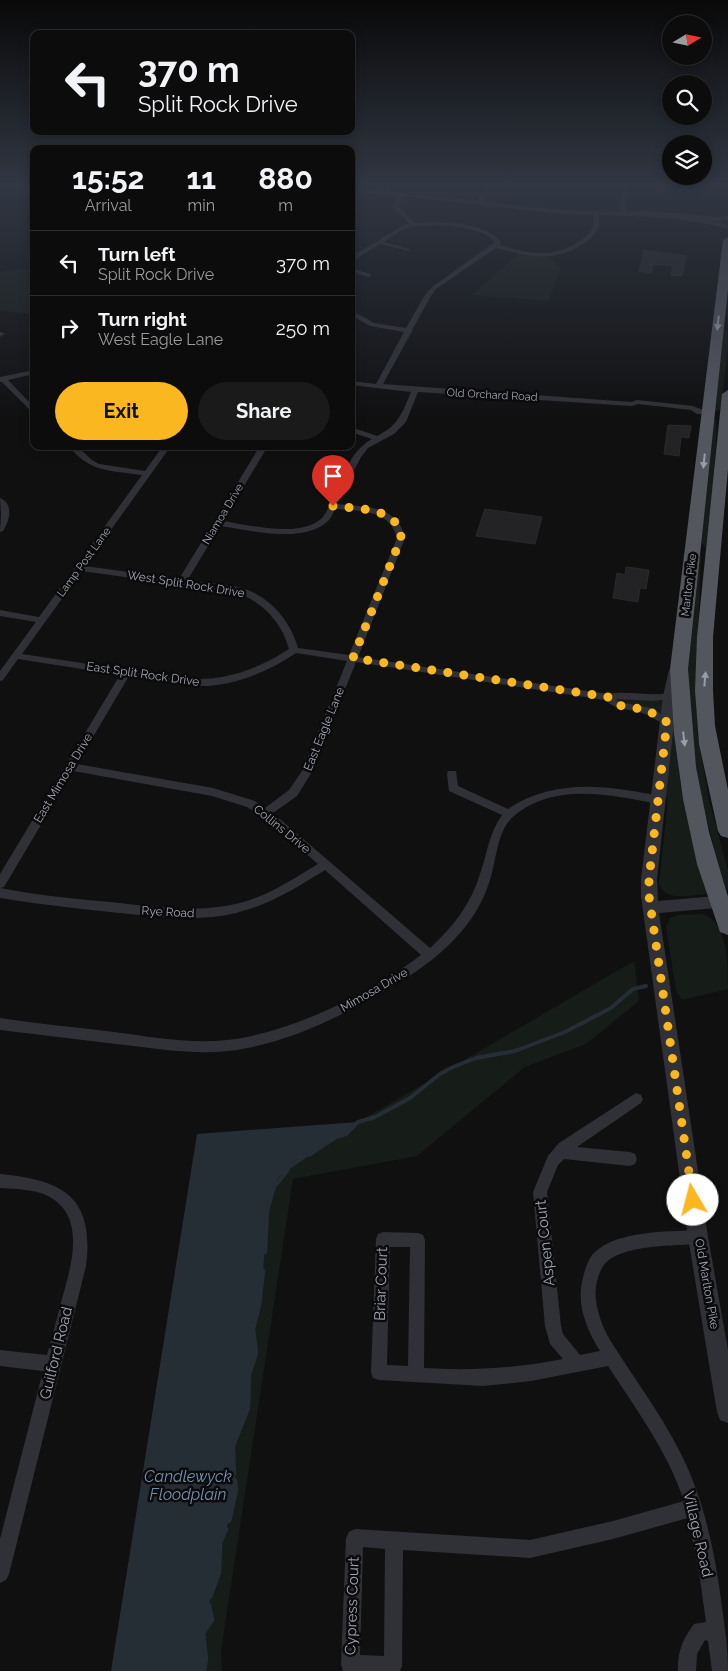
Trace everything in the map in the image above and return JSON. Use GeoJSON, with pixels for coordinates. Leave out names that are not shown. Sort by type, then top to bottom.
{"type":"FeatureCollection","features":[{"type":"Feature","properties":{"kind":"highway","name":"Marlton Pike"},"geometry":{"type":"LineString","coordinates":[[725,263],[704,412],[695,540],[679,669],[680,710],[687,769],[704,853],[723,901],[728,926]]}},
{"type":"Feature","properties":{"kind":"highway","name":"Marlton Pike"},"geometry":{"type":"LineString","coordinates":[[728,394],[705,637],[707,661],[704,690],[710,751],[728,831]]}},
{"type":"Feature","properties":{"kind":"highway"},"geometry":{"type":"LineString","coordinates":[[695,540],[707,552],[711,564]]}},
{"type":"Feature","properties":{"kind":"street"},"geometry":{"type":"LineString","coordinates":[[378,386],[428,295],[434,288],[470,263]]}},
{"type":"Feature","properties":{"kind":"street"},"geometry":{"type":"LineString","coordinates":[[355,271],[368,275]]}},
{"type":"Feature","properties":{"kind":"street"},"geometry":{"type":"LineString","coordinates":[[355,314],[372,325],[410,330]]}},
{"type":"Feature","properties":{"kind":"street"},"geometry":{"type":"LineString","coordinates":[[1,380],[30,373]]}},
{"type":"Feature","properties":{"kind":"street"},"geometry":{"type":"LineString","coordinates":[[1,380],[30,408]]}},
{"type":"Feature","properties":{"kind":"street","name":"Old Orchard Road"},"geometry":{"type":"LineString","coordinates":[[355,383],[415,390],[632,404],[637,407],[693,414],[704,412],[726,414]]}},
{"type":"Feature","properties":{"kind":"street"},"geometry":{"type":"LineString","coordinates":[[217,523],[276,532],[308,529],[325,520],[357,456],[365,446],[391,432],[403,420],[415,390]]}},
{"type":"Feature","properties":{"kind":"street"},"geometry":{"type":"LineString","coordinates":[[355,430],[378,439]]}},
{"type":"Feature","properties":{"kind":"street"},"geometry":{"type":"LineString","coordinates":[[76,450],[89,462],[98,466],[148,474]]}},
{"type":"Feature","properties":{"kind":"street","name":"Lamp Post Lane"},"geometry":{"type":"LineString","coordinates":[[0,678],[164,450]]}},
{"type":"Feature","properties":{"kind":"street","name":"Niamoa Drive"},"geometry":{"type":"LineString","coordinates":[[182,582],[262,450]]}},
{"type":"Feature","properties":{"kind":"street"},"geometry":{"type":"LineString","coordinates":[[0,500],[4,503],[6,511],[5,519],[0,529]]}},
{"type":"Feature","properties":{"kind":"street","name":"East Eagle Lane"},"geometry":{"type":"LineString","coordinates":[[265,813],[292,793],[302,782],[401,538],[401,529],[396,522],[379,512],[333,506]]}},
{"type":"Feature","properties":{"kind":"street","name":"West Split Rock Drive"},"geometry":{"type":"LineString","coordinates":[[80,568],[241,591],[259,599],[276,616],[291,637],[294,650]]}},
{"type":"Feature","properties":{"kind":"street"},"geometry":{"type":"LineString","coordinates":[[0,613],[42,620]]}},
{"type":"Feature","properties":{"kind":"street"},"geometry":{"type":"LineString","coordinates":[[294,650],[608,697],[619,694],[659,699],[670,696]]}},
{"type":"Feature","properties":{"kind":"street","name":"East Split Rock Drive"},"geometry":{"type":"LineString","coordinates":[[16,656],[199,683],[231,678],[282,658],[294,650]]}},
{"type":"Feature","properties":{"kind":"street","name":"Old Marlton Pike"},"geometry":{"type":"LineString","coordinates":[[681,652],[670,696],[649,879],[650,908],[698,1237],[728,1412]]}},
{"type":"Feature","properties":{"kind":"street","name":"East Mimosa Drive"},"geometry":{"type":"LineString","coordinates":[[0,884],[126,673]]}},
{"type":"Feature","properties":{"kind":"street"},"geometry":{"type":"LineString","coordinates":[[608,697],[617,705],[647,710],[667,722]]}},
{"type":"Feature","properties":{"kind":"street","name":"Collins Drive"},"geometry":{"type":"LineString","coordinates":[[71,767],[209,790],[251,804],[265,813],[430,954]]}},
{"type":"Feature","properties":{"kind":"street"},"geometry":{"type":"LineString","coordinates":[[452,774],[453,788],[509,814],[538,797],[568,790],[606,790],[658,800]]}},
{"type":"Feature","properties":{"kind":"street","name":"Mimosa Drive"},"geometry":{"type":"LineString","coordinates":[[0,1024],[185,1046],[220,1046],[242,1043],[290,1031],[337,1011],[405,973],[454,932],[472,907],[486,878],[496,840],[509,814]]}},
{"type":"Feature","properties":{"kind":"street","name":"Rye Road"},"geometry":{"type":"LineString","coordinates":[[0,893],[38,900],[156,912],[221,912],[251,904],[278,892],[325,865]]}},
{"type":"Feature","properties":{"kind":"street"},"geometry":{"type":"LineString","coordinates":[[650,908],[723,901]]}},
{"type":"Feature","properties":{"kind":"street","name":"Aspen Court"},"geometry":{"type":"LineString","coordinates":[[577,1364],[556,1338],[553,1326],[540,1192],[550,1167],[560,1152],[636,1099]]}},
{"type":"Feature","properties":{"kind":"street"},"geometry":{"type":"LineString","coordinates":[[560,1152],[630,1159]]}},
{"type":"Feature","properties":{"kind":"street","name":"Guilford Road"},"geometry":{"type":"LineString","coordinates":[[0,1181],[42,1188],[57,1194],[68,1206],[76,1221],[81,1242],[78,1266],[0,1574]]}},
{"type":"Feature","properties":{"kind":"street","name":"Village Road"},"geometry":{"type":"LineString","coordinates":[[698,1237],[628,1245],[608,1252],[598,1260],[592,1272],[587,1300],[590,1316],[597,1332],[666,1441],[695,1507],[707,1573],[721,1671]]}},
{"type":"Feature","properties":{"kind":"street","name":"Briar Court"},"geometry":{"type":"LineString","coordinates":[[416,1375],[418,1240],[383,1239],[379,1372],[416,1375],[482,1378],[520,1374],[612,1357]]}},
{"type":"Feature","properties":{"kind":"street"},"geometry":{"type":"LineString","coordinates":[[0,1358],[53,1364]]}},
{"type":"Feature","properties":{"kind":"street","name":"Cypress Court"},"geometry":{"type":"LineString","coordinates":[[394,1541],[393,1666],[350,1664],[355,1538],[530,1549],[614,1530],[695,1507]]}},
{"type":"Feature","properties":{"kind":"street"},"geometry":{"type":"LineString","coordinates":[[687,1671],[686,1665],[691,1643],[701,1630],[716,1632]]}},
{"type":"Feature","properties":{"kind":"shaded area"},"geometry":{"type":"Polygon","coordinates":[[[508,263],[555,263],[561,269],[548,301],[472,295],[508,263]]]}},
{"type":"Feature","properties":{"kind":"shaded area"},"geometry":{"type":"Polygon","coordinates":[[[21,269],[30,270],[30,314],[0,311],[0,272],[21,269]]]}},
{"type":"Feature","properties":{"kind":"shaded area"},"geometry":{"type":"Polygon","coordinates":[[[727,330],[728,346],[721,409],[715,411],[723,332],[727,330]]]}},
{"type":"Feature","properties":{"kind":"shaded area"},"geometry":{"type":"Polygon","coordinates":[[[714,419],[717,421],[715,475],[706,548],[699,541],[714,419]]]}},
{"type":"Feature","properties":{"kind":"shaded area"},"geometry":{"type":"Polygon","coordinates":[[[699,550],[701,557],[696,689],[698,737],[709,800],[728,870],[728,890],[725,886],[702,797],[691,738],[688,707],[688,633],[699,550]]]}},
{"type":"Feature","properties":{"kind":"shaded area"},"geometry":{"type":"Polygon","coordinates":[[[670,696],[667,721],[652,713],[622,705],[608,697],[670,696]]]}},
{"type":"Feature","properties":{"kind":"shaded area"},"geometry":{"type":"Polygon","coordinates":[[[673,724],[681,788],[707,894],[673,895],[662,890],[659,884],[668,800],[663,794],[673,724]]]}},
{"type":"Feature","properties":{"kind":"shaded area"},"geometry":{"type":"Polygon","coordinates":[[[703,914],[711,919],[722,935],[727,957],[728,989],[682,1000],[676,991],[666,927],[670,918],[678,915],[703,914]]]}},
{"type":"Feature","properties":{"kind":"shaded area"},"geometry":{"type":"Polygon","coordinates":[[[634,961],[639,1001],[586,1044],[525,1067],[417,1156],[293,1179],[221,1651],[222,1671],[204,1671],[206,1659],[203,1633],[212,1616],[209,1606],[210,1598],[217,1582],[220,1543],[230,1520],[236,1484],[233,1446],[248,1408],[249,1374],[256,1353],[253,1329],[266,1217],[273,1187],[279,1177],[336,1137],[346,1134],[358,1122],[634,961]]]}},
{"type":"Feature","properties":{"kind":"water","name":"Candlewyck Floodplain"},"geometry":{"type":"Polygon","coordinates":[[[358,1122],[346,1134],[336,1137],[279,1177],[273,1187],[266,1217],[263,1275],[253,1329],[256,1353],[249,1374],[248,1408],[233,1446],[236,1490],[230,1520],[220,1543],[219,1573],[209,1606],[212,1620],[203,1633],[206,1659],[204,1671],[111,1671],[197,1134],[358,1122]]]}},
{"type":"Feature","properties":{"kind":"building"},"geometry":{"type":"Polygon","coordinates":[[[641,263],[685,263],[682,276],[671,275],[673,266],[653,264],[651,273],[639,271],[641,263]]]}},
{"type":"Feature","properties":{"kind":"building"},"geometry":{"type":"Polygon","coordinates":[[[668,425],[691,426],[689,438],[681,437],[679,456],[664,454],[668,425]]]}},
{"type":"Feature","properties":{"kind":"building"},"geometry":{"type":"Polygon","coordinates":[[[485,509],[542,517],[535,544],[476,536],[485,509]]]}},
{"type":"Feature","properties":{"kind":"building"},"geometry":{"type":"Polygon","coordinates":[[[626,567],[649,570],[646,589],[640,588],[638,602],[613,598],[617,573],[625,575],[626,567]]]}},
{"type":"Feature","properties":{"kind":"waterway"},"geometry":{"type":"LineString","coordinates":[[309,1155],[336,1137],[346,1134],[358,1122],[375,1117],[410,1098],[440,1074],[453,1067],[476,1058],[515,1051],[565,1032],[611,1008],[633,989],[646,986]]}},
{"type":"Feature","properties":{"kind":"waterway"},"geometry":{"type":"LineString","coordinates":[[267,1211],[274,1187],[288,1170]]}},
{"type":"Feature","properties":{"kind":"waterway"},"geometry":{"type":"LineString","coordinates":[[265,1252],[267,1210]]}},
{"type":"Feature","properties":{"kind":"waterway"},"geometry":{"type":"LineString","coordinates":[[234,1474],[233,1446],[248,1408],[249,1374],[256,1353],[253,1329],[259,1305],[263,1271]]}},
{"type":"Feature","properties":{"kind":"waterway"},"geometry":{"type":"LineString","coordinates":[[229,1521],[236,1490],[235,1480]]}},
{"type":"Feature","properties":{"kind":"waterway"},"geometry":{"type":"LineString","coordinates":[[210,1597],[219,1573],[220,1543],[226,1529]]}},
{"type":"Feature","properties":{"kind":"waterway"},"geometry":{"type":"LineString","coordinates":[[204,1671],[206,1659],[203,1633],[212,1620],[209,1605]]}},
{"type":"Feature","properties":{"kind":"route"},"geometry":{"type":"LineString","coordinates":[[333,506],[379,512],[389,516],[401,529],[401,538],[353,658],[608,697],[617,705],[647,710],[657,714],[667,722],[649,879],[649,896],[693,1200]]}}]}
